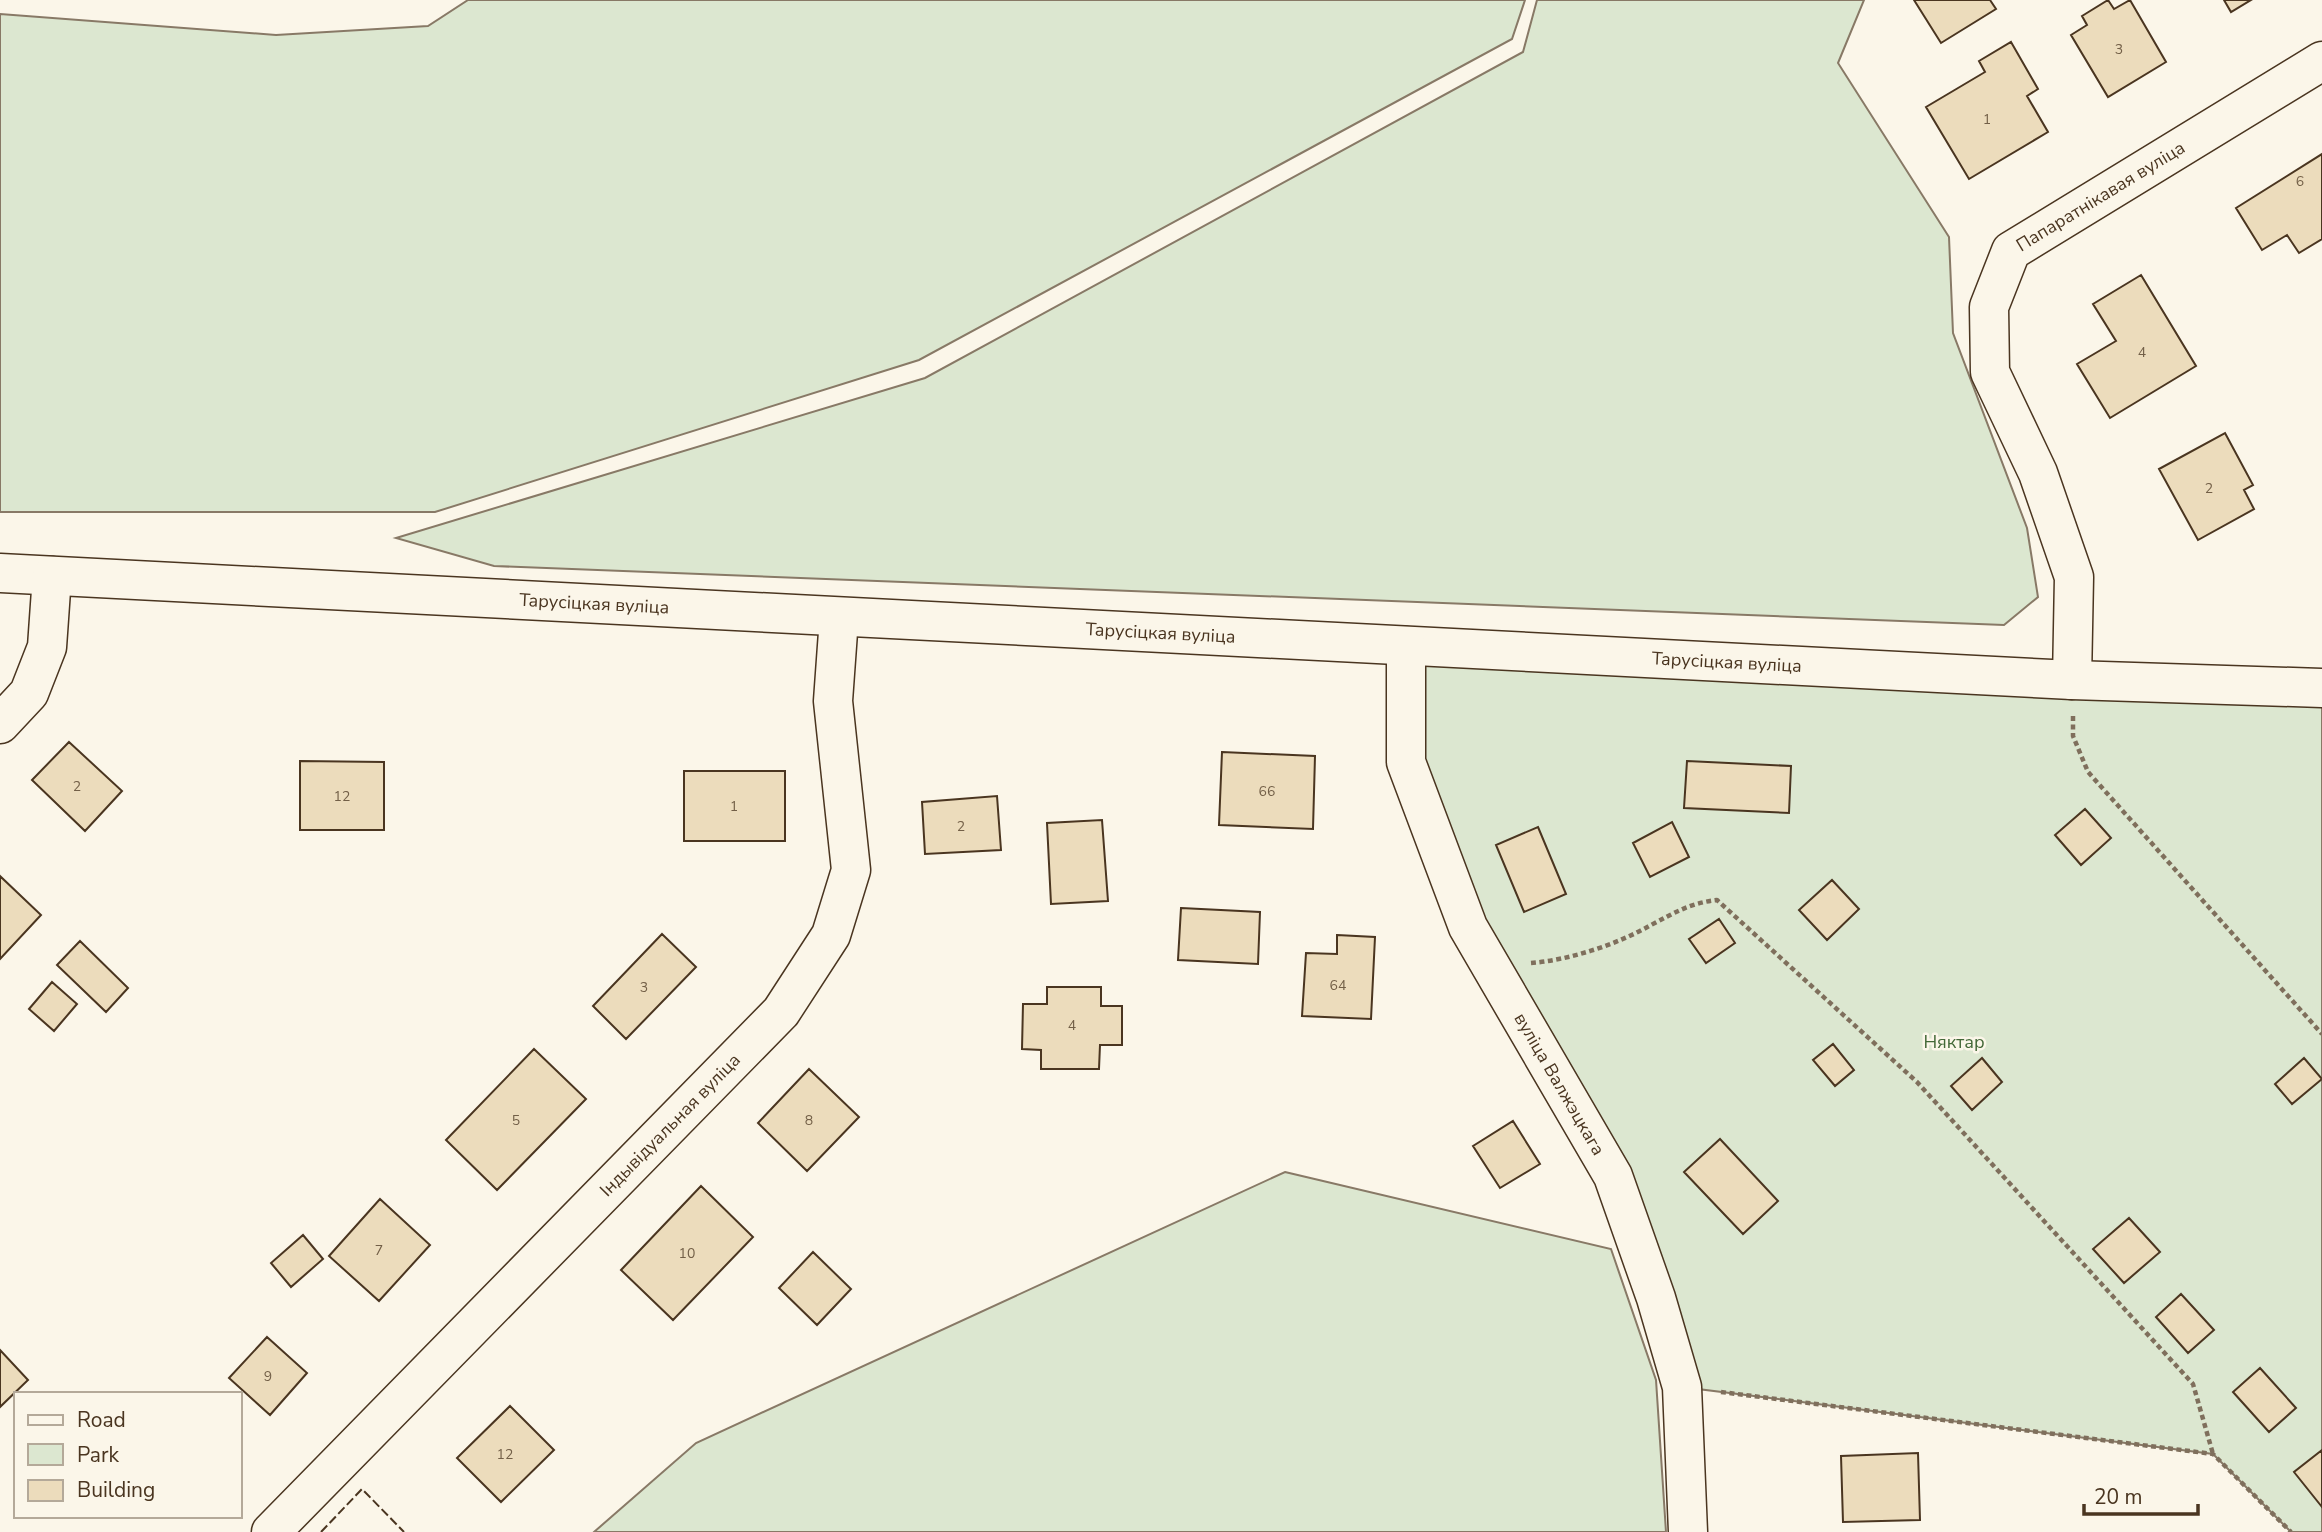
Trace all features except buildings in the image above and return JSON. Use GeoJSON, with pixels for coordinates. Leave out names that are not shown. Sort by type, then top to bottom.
{"type":"FeatureCollection","features":[{"type":"Feature","properties":{"kind":"street","name":"Папаратнікавая вуліца"},"geometry":{"type":"LineString","coordinates":[[2072,680],[2074,577],[2038,473],[1990,372],[1989,306],[2011,251],[2322,61]]}},
{"type":"Feature","properties":{"kind":"street","name":"Тарусіцкая вуліца"},"geometry":{"type":"LineString","coordinates":[[0,573],[2072,680],[2322,688]]}},
{"type":"Feature","properties":{"kind":"street"},"geometry":{"type":"LineString","coordinates":[[0,724],[29,693],[47,647],[52,576]]}},
{"type":"Feature","properties":{"kind":"street","name":"Індывідуальная вуліца"},"geometry":{"type":"LineString","coordinates":[[271,1532],[781,1012],[831,935],[852,870],[833,701],[839,618]]}},
{"type":"Feature","properties":{"kind":"street","name":"вуліца Валжэцкага"},"geometry":{"type":"LineString","coordinates":[[1406,646],[1406,762],[1468,927],[1613,1176],[1656,1298],[1682,1387],[1688,1532]]}},
{"type":"Feature","properties":{"kind":"path"},"geometry":{"type":"LineString","coordinates":[[2072,680],[2073,736],[2088,772],[2322,1034]]}},
{"type":"Feature","properties":{"kind":"path"},"geometry":{"type":"LineString","coordinates":[[1523,963],[1534,963],[1588,950],[1651,926],[1673,911],[1697,902],[1717,900],[1917,1082],[2193,1384],[2213,1454],[2291,1532]]}},
{"type":"Feature","properties":{"kind":"path"},"geometry":{"type":"LineString","coordinates":[[1682,1387],[2213,1454]]}},
{"type":"Feature","properties":{"kind":"green space"},"geometry":{"type":"Polygon","coordinates":[[[468,0],[1525,0],[1512,39],[919,360],[435,512],[0,512],[0,14],[276,35],[428,26],[468,0]]]}},
{"type":"Feature","properties":{"kind":"green space"},"geometry":{"type":"Polygon","coordinates":[[[1537,0],[1864,0],[1838,63],[1949,237],[1953,333],[2027,528],[2038,597],[2004,625],[494,566],[396,538],[925,378],[1523,52],[1537,0]]]}},
{"type":"Feature","properties":{"kind":"green space","name":"Няктар"},"geometry":{"type":"Polygon","coordinates":[[[1406,646],[2322,688],[2322,1532],[2291,1532],[2213,1454],[1682,1387],[1656,1298],[1406,762],[1406,646]]]}},
{"type":"Feature","properties":{"kind":"green space"},"geometry":{"type":"Polygon","coordinates":[[[1285,1172],[1611,1249],[1656,1380],[1666,1532],[594,1532],[696,1443],[1285,1172]]]}},
{"type":"Feature","properties":{"kind":"fence"},"geometry":{"type":"LineString","coordinates":[[321,1532],[362,1489],[404,1532]]}}]}
